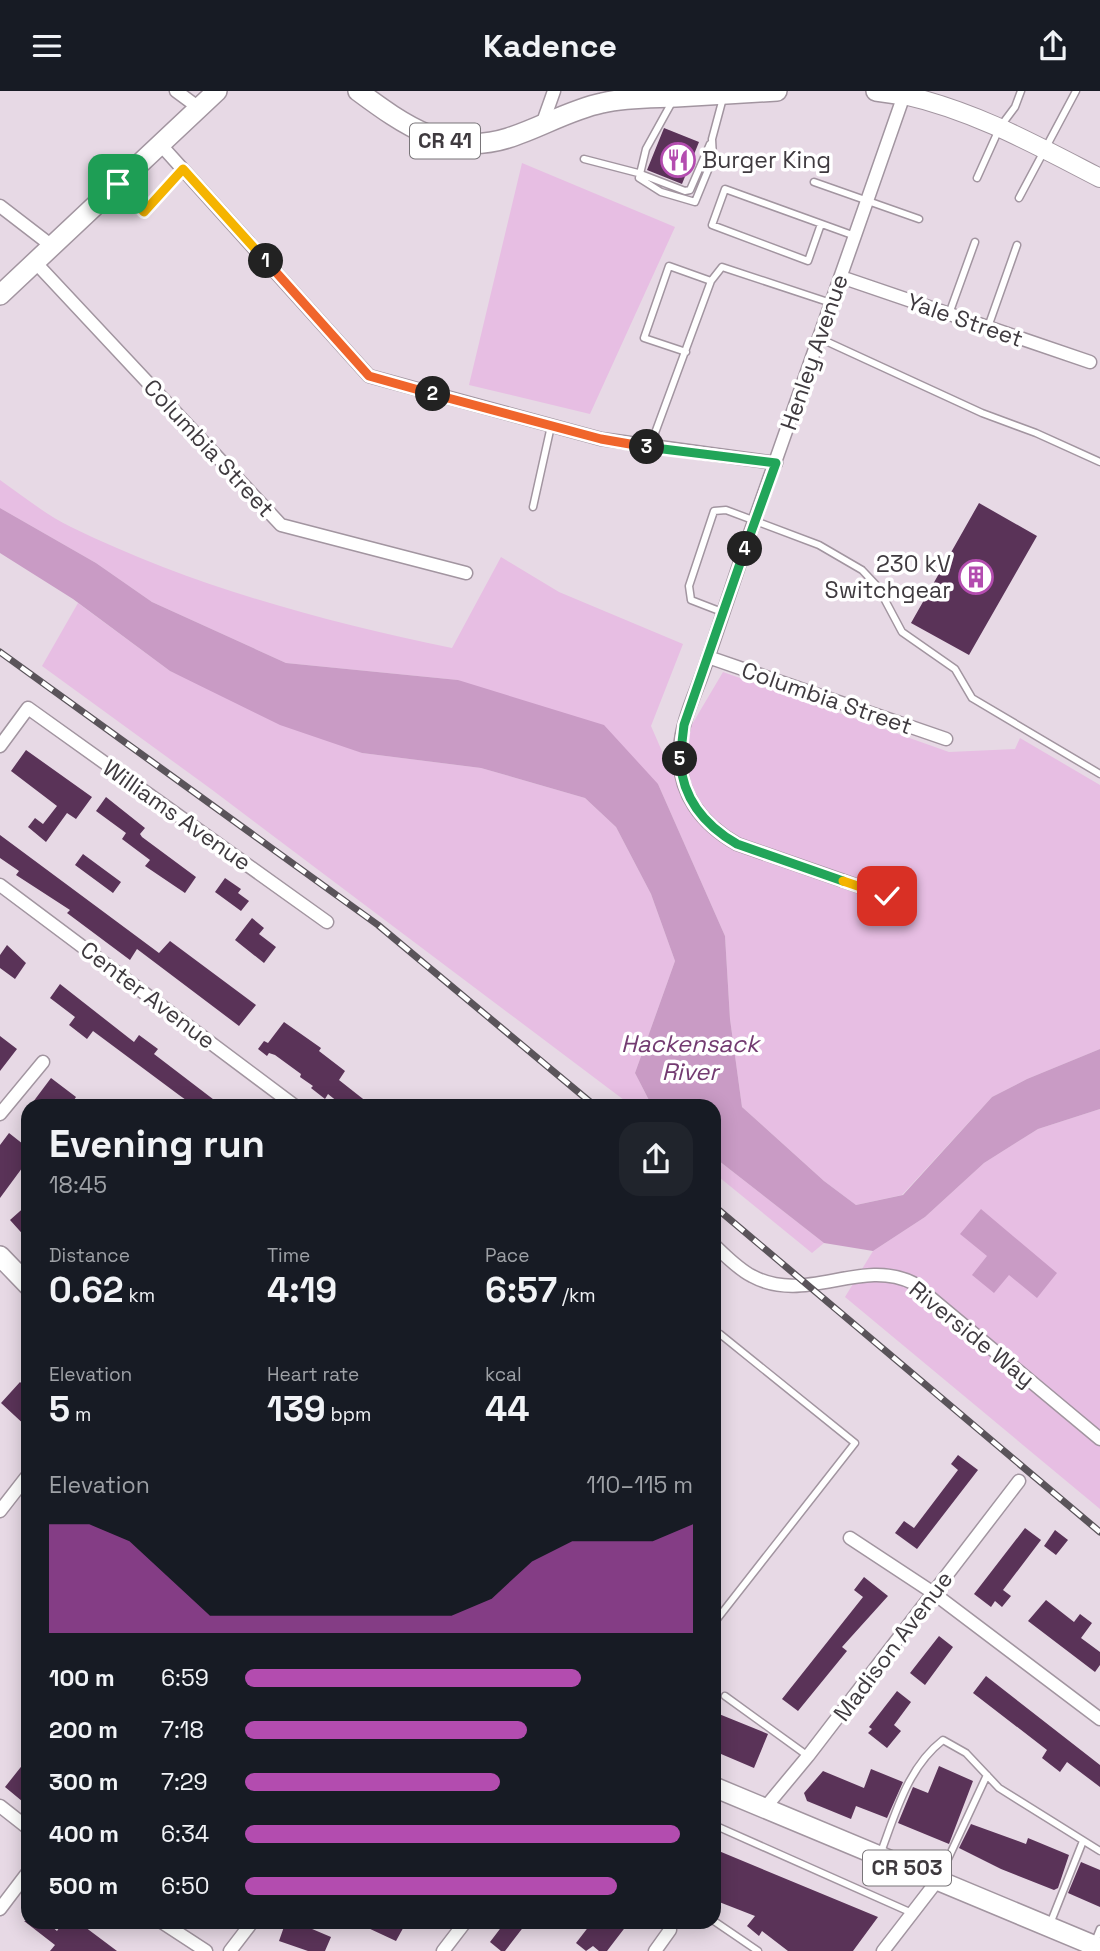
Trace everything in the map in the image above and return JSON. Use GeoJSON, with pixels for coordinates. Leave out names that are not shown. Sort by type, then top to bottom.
{"type":"FeatureCollection","features":[{"type":"Feature","properties":{"kind":"main road"},"geometry":{"type":"LineString","coordinates":[[0,295],[217,91]]}},
{"type":"Feature","properties":{"kind":"main road","name":"CR 41"},"geometry":{"type":"LineString","coordinates":[[358,91],[403,125],[442,141],[485,143],[507,138],[603,102],[777,91]]}},
{"type":"Feature","properties":{"kind":"main road"},"geometry":{"type":"LineString","coordinates":[[876,91],[905,93],[967,112],[1100,178]]}},
{"type":"Feature","properties":{"kind":"main road"},"geometry":{"type":"LineString","coordinates":[[0,1257],[21,1278]]}},
{"type":"Feature","properties":{"kind":"main road","name":"CR 503"},"geometry":{"type":"LineString","coordinates":[[721,1790],[1049,1927],[1098,1941]]}},
{"type":"Feature","properties":{"kind":"street"},"geometry":{"type":"LineString","coordinates":[[177,91],[199,108]]}},
{"type":"Feature","properties":{"kind":"street"},"geometry":{"type":"LineString","coordinates":[[543,123],[554,91]]}},
{"type":"Feature","properties":{"kind":"street","name":"Henley Avenue"},"geometry":{"type":"LineString","coordinates":[[887,896],[737,844],[721,835],[699,813],[685,788],[680,751],[684,725],[722,612],[905,93]]}},
{"type":"Feature","properties":{"kind":"street"},"geometry":{"type":"LineString","coordinates":[[160,144],[369,376],[551,426],[655,448],[776,463]]}},
{"type":"Feature","properties":{"kind":"street"},"geometry":{"type":"LineString","coordinates":[[0,206],[52,246]]}},
{"type":"Feature","properties":{"kind":"street","name":"Columbia Street"},"geometry":{"type":"LineString","coordinates":[[35,262],[281,525],[466,573]]}},
{"type":"Feature","properties":{"kind":"street","name":"Yale Street"},"geometry":{"type":"LineString","coordinates":[[841,277],[1090,362]]}},
{"type":"Feature","properties":{"kind":"street","name":"Columbia Street"},"geometry":{"type":"LineString","coordinates":[[708,657],[946,739]]}},
{"type":"Feature","properties":{"kind":"street","name":"Williams Avenue"},"geometry":{"type":"LineString","coordinates":[[0,746],[28,708],[327,922]]}},
{"type":"Feature","properties":{"kind":"street","name":"Center Avenue"},"geometry":{"type":"LineString","coordinates":[[0,885],[286,1099]]}},
{"type":"Feature","properties":{"kind":"street"},"geometry":{"type":"LineString","coordinates":[[0,1114],[43,1062]]}},
{"type":"Feature","properties":{"kind":"street","name":"Riverside Way"},"geometry":{"type":"LineString","coordinates":[[721,1251],[752,1276],[765,1282],[808,1286],[873,1273],[899,1276],[913,1283],[1100,1439]]}},
{"type":"Feature","properties":{"kind":"street","name":"Madison Avenue"},"geometry":{"type":"LineString","coordinates":[[764,1809],[808,1756],[1019,1481]]}},
{"type":"Feature","properties":{"kind":"street"},"geometry":{"type":"LineString","coordinates":[[0,1511],[21,1484]]}},
{"type":"Feature","properties":{"kind":"street"},"geometry":{"type":"LineString","coordinates":[[850,1538],[933,1593],[1100,1719]]}},
{"type":"Feature","properties":{"kind":"street"},"geometry":{"type":"LineString","coordinates":[[0,1806],[21,1822]]}},
{"type":"Feature","properties":{"kind":"street"},"geometry":{"type":"LineString","coordinates":[[0,1909],[21,1881]]}},
{"type":"Feature","properties":{"kind":"street"},"geometry":{"type":"LineString","coordinates":[[883,1951],[937,1881]]}},
{"type":"Feature","properties":{"kind":"street"},"geometry":{"type":"LineString","coordinates":[[172,1929],[206,1951]]}},
{"type":"Feature","properties":{"kind":"street"},"geometry":{"type":"LineString","coordinates":[[230,1951],[247,1929]]}},
{"type":"Feature","properties":{"kind":"street"},"geometry":{"type":"LineString","coordinates":[[443,1951],[460,1929]]}},
{"type":"Feature","properties":{"kind":"street"},"geometry":{"type":"LineString","coordinates":[[655,1951],[670,1930]]}},
{"type":"Feature","properties":{"kind":"lane"},"geometry":{"type":"LineString","coordinates":[[977,178],[1000,127],[1015,107],[1021,91]]}},
{"type":"Feature","properties":{"kind":"lane"},"geometry":{"type":"LineString","coordinates":[[1019,198],[1047,151],[1076,91]]}},
{"type":"Feature","properties":{"kind":"lane"},"geometry":{"type":"LineString","coordinates":[[583,159],[638,173],[685,191],[690,190],[712,139],[724,94]]}},
{"type":"Feature","properties":{"kind":"lane"},"geometry":{"type":"LineString","coordinates":[[675,97],[646,149],[638,173],[644,184],[695,202],[713,158],[712,139]]}},
{"type":"Feature","properties":{"kind":"lane"},"geometry":{"type":"LineString","coordinates":[[118,184],[144,212],[183,169]]}},
{"type":"Feature","properties":{"kind":"lane"},"geometry":{"type":"LineString","coordinates":[[814,182],[919,219]]}},
{"type":"Feature","properties":{"kind":"lane"},"geometry":{"type":"LineString","coordinates":[[821,224],[808,261],[712,225],[724,190],[821,224],[855,236]]}},
{"type":"Feature","properties":{"kind":"lane"},"geometry":{"type":"LineString","coordinates":[[948,314],[975,242]]}},
{"type":"Feature","properties":{"kind":"lane"},"geometry":{"type":"LineString","coordinates":[[988,327],[1017,245]]}},
{"type":"Feature","properties":{"kind":"lane"},"geometry":{"type":"LineString","coordinates":[[686,352],[645,338],[669,266],[711,281]]}},
{"type":"Feature","properties":{"kind":"lane"},"geometry":{"type":"LineString","coordinates":[[655,448],[655,433],[711,281],[722,267],[831,303]]}},
{"type":"Feature","properties":{"kind":"lane"},"geometry":{"type":"LineString","coordinates":[[819,338],[982,413],[1037,433],[1100,462]]}},
{"type":"Feature","properties":{"kind":"lane"},"geometry":{"type":"LineString","coordinates":[[533,507],[551,426]]}},
{"type":"Feature","properties":{"kind":"lane"},"geometry":{"type":"LineString","coordinates":[[722,612],[691,600],[690,586],[714,511],[726,510],[820,545],[862,570],[878,587],[902,632],[955,669],[972,698],[1100,774]]}},
{"type":"Feature","properties":{"kind":"lane"},"geometry":{"type":"LineString","coordinates":[[721,1335],[855,1443],[721,1614]]}},
{"type":"Feature","properties":{"kind":"lane"},"geometry":{"type":"LineString","coordinates":[[725,1696],[808,1756]]}},
{"type":"Feature","properties":{"kind":"lane"},"geometry":{"type":"LineString","coordinates":[[878,1857],[907,1784],[930,1751],[943,1740],[966,1753],[999,1788],[1100,1851]]}},
{"type":"Feature","properties":{"kind":"lane"},"geometry":{"type":"LineString","coordinates":[[937,1881],[948,1865],[987,1775]]}},
{"type":"Feature","properties":{"kind":"lane"},"geometry":{"type":"LineString","coordinates":[[721,1828],[912,1913]]}},
{"type":"Feature","properties":{"kind":"lane"},"geometry":{"type":"LineString","coordinates":[[1049,1927],[1083,1841]]}},
{"type":"Feature","properties":{"kind":"lane"},"geometry":{"type":"LineString","coordinates":[[721,1926],[758,1951]]}},
{"type":"Feature","properties":{"kind":"shaded area"},"geometry":{"type":"Polygon","coordinates":[[[522,163],[675,227],[590,414],[469,385],[522,163]]]}},
{"type":"Feature","properties":{"kind":"shaded area"},"geometry":{"type":"Polygon","coordinates":[[[0,480],[62,522],[163,567],[306,613],[452,648],[501,557],[559,592],[683,644],[651,726],[668,765],[723,672],[949,752],[1015,749],[1020,738],[1100,785],[1100,1049],[1027,1079],[992,1097],[902,1195],[856,1205],[824,1181],[742,1107],[730,1019],[725,936],[658,784],[458,680],[286,663],[152,602],[96,563],[0,508],[0,480]]]}},
{"type":"Feature","properties":{"kind":"shaded area"},"geometry":{"type":"Polygon","coordinates":[[[78,603],[170,671],[362,753],[481,768],[585,798],[616,827],[651,894],[675,961],[635,1073],[648,1099],[623,1099],[211,789],[42,666],[78,603]]]}},
{"type":"Feature","properties":{"kind":"shaded area"},"geometry":{"type":"Polygon","coordinates":[[[1100,1109],[1100,1509],[845,1297],[873,1251],[925,1217],[984,1163],[1038,1129],[1100,1109]]]}},
{"type":"Feature","properties":{"kind":"shaded area"},"geometry":{"type":"Polygon","coordinates":[[[721,1162],[824,1243],[812,1253],[721,1179],[721,1162]]]}},
{"type":"Feature","properties":{"kind":"water","name":"Hackensack River"},"geometry":{"type":"Polygon","coordinates":[[[0,508],[96,563],[152,602],[286,663],[458,680],[604,725],[658,784],[725,936],[730,1019],[742,1107],[824,1181],[856,1205],[903,1195],[992,1097],[1027,1079],[1100,1049],[1100,1109],[1038,1129],[984,1163],[925,1217],[873,1251],[824,1243],[721,1162],[721,1099],[648,1099],[635,1073],[675,961],[651,894],[616,827],[585,798],[481,768],[362,753],[280,725],[170,671],[73,599],[0,553],[0,508]]]}},
{"type":"Feature","properties":{"kind":"water"},"geometry":{"type":"Polygon","coordinates":[[[981,1209],[1057,1273],[1037,1298],[1009,1275],[994,1293],[972,1275],[987,1256],[960,1234],[981,1209]]]}},
{"type":"Feature","properties":{"kind":"building"},"geometry":{"type":"Polygon","coordinates":[[[664,128],[699,142],[682,184],[647,170],[664,128]]]}},
{"type":"Feature","properties":{"kind":"building","name":"230 kV Switchgear"},"geometry":{"type":"Polygon","coordinates":[[[979,503],[1037,536],[969,655],[911,623],[979,503]]]}},
{"type":"Feature","properties":{"kind":"building"},"geometry":{"type":"Polygon","coordinates":[[[26,750],[92,797],[76,819],[67,813],[46,842],[28,827],[35,818],[43,824],[57,806],[11,771],[26,750]]]}},
{"type":"Feature","properties":{"kind":"building"},"geometry":{"type":"Polygon","coordinates":[[[106,797],[145,828],[140,834],[142,837],[196,877],[185,893],[145,866],[150,860],[122,839],[126,833],[96,811],[106,797]]]}},
{"type":"Feature","properties":{"kind":"building"},"geometry":{"type":"Polygon","coordinates":[[[0,835],[159,953],[170,941],[256,1005],[239,1026],[137,949],[130,960],[67,913],[70,910],[16,875],[19,871],[0,858],[0,835]]]}},
{"type":"Feature","properties":{"kind":"building"},"geometry":{"type":"Polygon","coordinates":[[[83,854],[121,882],[113,893],[75,865],[83,854]]]}},
{"type":"Feature","properties":{"kind":"building"},"geometry":{"type":"Polygon","coordinates":[[[225,878],[241,889],[238,893],[249,901],[241,911],[215,892],[225,878]]]}},
{"type":"Feature","properties":{"kind":"building"},"geometry":{"type":"Polygon","coordinates":[[[252,918],[264,928],[259,934],[276,947],[264,963],[235,940],[252,918]]]}},
{"type":"Feature","properties":{"kind":"building"},"geometry":{"type":"Polygon","coordinates":[[[7,945],[26,963],[15,979],[0,968],[0,955],[7,945]]]}},
{"type":"Feature","properties":{"kind":"building"},"geometry":{"type":"Polygon","coordinates":[[[60,984],[134,1042],[139,1035],[158,1049],[154,1054],[213,1099],[185,1099],[93,1031],[87,1039],[69,1025],[75,1017],[50,998],[60,984]]]}},
{"type":"Feature","properties":{"kind":"building"},"geometry":{"type":"Polygon","coordinates":[[[284,1022],[321,1048],[319,1051],[345,1071],[339,1080],[363,1099],[334,1099],[328,1094],[325,1099],[300,1077],[301,1074],[275,1055],[269,1053],[267,1056],[258,1049],[264,1041],[268,1043],[284,1022]]]}},
{"type":"Feature","properties":{"kind":"building"},"geometry":{"type":"Polygon","coordinates":[[[0,1036],[17,1049],[0,1071],[0,1036]]]}},
{"type":"Feature","properties":{"kind":"building"},"geometry":{"type":"Polygon","coordinates":[[[51,1078],[76,1097],[75,1099],[35,1099],[51,1078]]]}},
{"type":"Feature","properties":{"kind":"building"},"geometry":{"type":"Polygon","coordinates":[[[9,1133],[21,1142],[21,1170],[0,1198],[0,1145],[9,1133]]]}},
{"type":"Feature","properties":{"kind":"building"},"geometry":{"type":"Polygon","coordinates":[[[21,1210],[21,1232],[10,1220],[21,1210]]]}},
{"type":"Feature","properties":{"kind":"building"},"geometry":{"type":"Polygon","coordinates":[[[20,1382],[21,1383],[21,1422],[1,1403],[20,1382]]]}},
{"type":"Feature","properties":{"kind":"building"},"geometry":{"type":"Polygon","coordinates":[[[958,1455],[978,1470],[917,1549],[895,1533],[904,1521],[914,1528],[958,1470],[951,1464],[958,1455]]]}},
{"type":"Feature","properties":{"kind":"building"},"geometry":{"type":"Polygon","coordinates":[[[1025,1528],[1041,1540],[1003,1590],[1011,1596],[1002,1607],[995,1601],[991,1607],[974,1594],[1025,1528]]]}},
{"type":"Feature","properties":{"kind":"building"},"geometry":{"type":"Polygon","coordinates":[[[1055,1530],[1068,1540],[1056,1555],[1044,1546],[1055,1530]]]}},
{"type":"Feature","properties":{"kind":"building"},"geometry":{"type":"Polygon","coordinates":[[[864,1577],[888,1596],[842,1647],[847,1651],[798,1711],[782,1699],[863,1597],[854,1590],[864,1577]]]}},
{"type":"Feature","properties":{"kind":"building"},"geometry":{"type":"Polygon","coordinates":[[[1046,1600],[1074,1622],[1080,1614],[1092,1623],[1081,1638],[1100,1652],[1100,1665],[1095,1672],[1028,1621],[1046,1600]]]}},
{"type":"Feature","properties":{"kind":"building"},"geometry":{"type":"Polygon","coordinates":[[[939,1636],[953,1647],[925,1685],[910,1673],[939,1636]]]}},
{"type":"Feature","properties":{"kind":"building"},"geometry":{"type":"Polygon","coordinates":[[[986,1676],[1100,1765],[1100,1787],[1067,1762],[1060,1772],[1042,1758],[1047,1750],[973,1693],[986,1676]]]}},
{"type":"Feature","properties":{"kind":"building"},"geometry":{"type":"Polygon","coordinates":[[[897,1691],[911,1702],[894,1725],[901,1731],[887,1748],[868,1733],[872,1729],[869,1727],[897,1691]]]}},
{"type":"Feature","properties":{"kind":"building"},"geometry":{"type":"Polygon","coordinates":[[[721,1715],[768,1734],[754,1768],[721,1754],[721,1715]]]}},
{"type":"Feature","properties":{"kind":"building"},"geometry":{"type":"Polygon","coordinates":[[[939,1766],[973,1781],[949,1844],[898,1823],[913,1787],[928,1793],[939,1766]]]}},
{"type":"Feature","properties":{"kind":"building"},"geometry":{"type":"Polygon","coordinates":[[[21,1767],[21,1800],[5,1787],[21,1767]]]}},
{"type":"Feature","properties":{"kind":"building"},"geometry":{"type":"Polygon","coordinates":[[[871,1769],[903,1782],[887,1818],[856,1806],[851,1819],[807,1801],[804,1793],[823,1771],[864,1788],[871,1769]]]}},
{"type":"Feature","properties":{"kind":"building"},"geometry":{"type":"Polygon","coordinates":[[[971,1824],[1026,1844],[1028,1838],[1069,1855],[1058,1888],[1054,1890],[1001,1869],[959,1848],[971,1824]]]}},
{"type":"Feature","properties":{"kind":"building"},"geometry":{"type":"Polygon","coordinates":[[[721,1852],[878,1917],[853,1951],[788,1951],[762,1931],[759,1936],[747,1926],[755,1916],[721,1903],[721,1852]]]}},
{"type":"Feature","properties":{"kind":"building"},"geometry":{"type":"Polygon","coordinates":[[[1081,1862],[1100,1870],[1100,1907],[1068,1893],[1081,1862]]]}},
{"type":"Feature","properties":{"kind":"building"},"geometry":{"type":"Polygon","coordinates":[[[34,1929],[88,1929],[117,1951],[50,1951],[55,1945],[34,1929]]]}},
{"type":"Feature","properties":{"kind":"building"},"geometry":{"type":"Polygon","coordinates":[[[283,1929],[312,1929],[331,1937],[325,1951],[308,1951],[279,1941],[283,1929]]]}},
{"type":"Feature","properties":{"kind":"building"},"geometry":{"type":"Polygon","coordinates":[[[370,1929],[403,1929],[396,1941],[370,1929]]]}},
{"type":"Feature","properties":{"kind":"building"},"geometry":{"type":"Polygon","coordinates":[[[500,1929],[522,1929],[505,1951],[490,1942],[500,1929]]]}},
{"type":"Feature","properties":{"kind":"building"},"geometry":{"type":"Polygon","coordinates":[[[587,1929],[624,1929],[607,1951],[599,1951],[593,1946],[586,1951],[576,1943],[587,1929]]]}},
{"type":"Feature","properties":{"kind":"railway"},"geometry":{"type":"LineString","coordinates":[[0,652],[378,925],[587,1099]]}},
{"type":"Feature","properties":{"kind":"railway"},"geometry":{"type":"LineString","coordinates":[[721,1212],[1100,1532]]}},
{"type":"Feature","properties":{"kind":"place","name":"Burger King"},"geometry":{"type":"Point","coordinates":[678,160]}},
{"type":"Feature","properties":{"kind":"place","name":"230 kV Switchgear"},"geometry":{"type":"Point","coordinates":[976,577]}},
{"type":"Feature","properties":{"kind":"route"},"geometry":{"type":"LineString","coordinates":[[118,184],[144,212],[183,169],[369,376],[601,439],[776,463],[684,725],[680,770],[693,805],[705,821],[721,835],[737,844],[887,896]]}}]}
